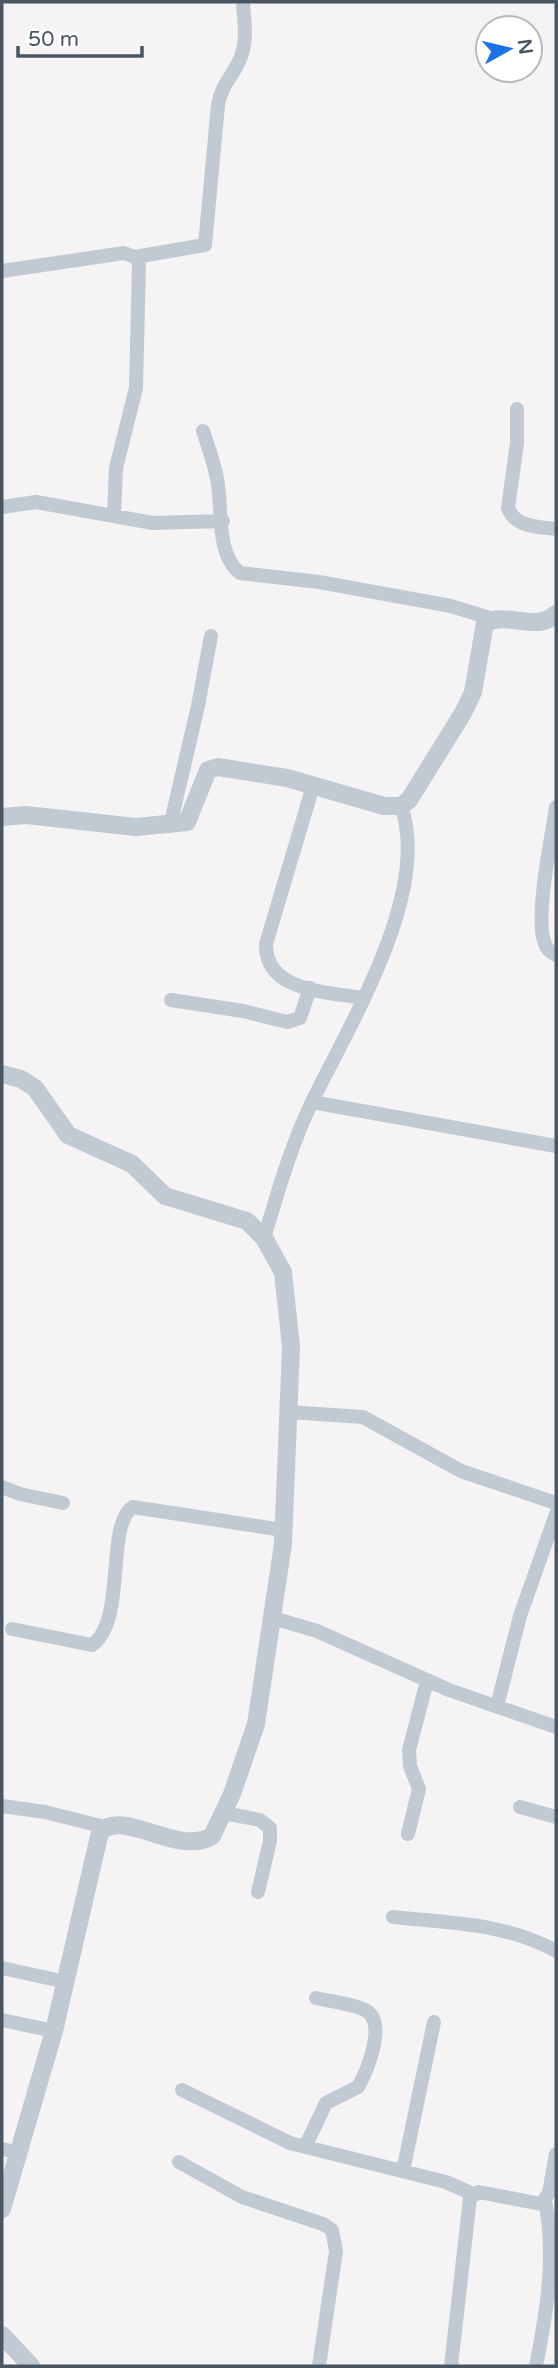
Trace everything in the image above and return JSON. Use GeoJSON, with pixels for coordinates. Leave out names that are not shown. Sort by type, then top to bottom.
{"type":"FeatureCollection","features":[{"type":"Feature","properties":{"kind":"street"},"geometry":{"type":"LineString","coordinates":[[2,271],[124,253],[135,257],[205,245],[221,86],[239,60],[245,41],[243,2]]}},
{"type":"Feature","properties":{"kind":"street"},"geometry":{"type":"LineString","coordinates":[[114,515],[116,468],[136,388],[139,263],[135,257]]}},
{"type":"Feature","properties":{"kind":"street"},"geometry":{"type":"LineString","coordinates":[[517,410],[517,443],[508,508],[511,516],[520,523],[556,529]]}},
{"type":"Feature","properties":{"kind":"street"},"geometry":{"type":"LineString","coordinates":[[203,431],[217,475],[225,549],[233,568],[240,573],[319,582],[451,606],[493,619],[536,623],[556,614]]}},
{"type":"Feature","properties":{"kind":"street"},"geometry":{"type":"LineString","coordinates":[[2,507],[36,502],[153,523],[223,522]]}},
{"type":"Feature","properties":{"kind":"street"},"geometry":{"type":"LineString","coordinates":[[2,817],[26,815],[136,827],[187,822],[208,770],[218,767],[240,769],[313,786],[384,806],[401,806],[409,800],[463,713],[477,675],[482,632],[485,623],[493,619]]}},
{"type":"Feature","properties":{"kind":"street"},"geometry":{"type":"LineString","coordinates":[[170,825],[198,706],[211,636]]}},
{"type":"Feature","properties":{"kind":"street"},"geometry":{"type":"LineString","coordinates":[[313,786],[266,944],[266,956],[276,975],[296,985],[364,998]]}},
{"type":"Feature","properties":{"kind":"street"},"geometry":{"type":"LineString","coordinates":[[264,1238],[290,1155],[312,1102],[364,998],[406,881],[408,825],[401,806]]}},
{"type":"Feature","properties":{"kind":"street"},"geometry":{"type":"LineString","coordinates":[[556,807],[544,892],[542,932],[544,943],[556,955]]}},
{"type":"Feature","properties":{"kind":"street"},"geometry":{"type":"LineString","coordinates":[[171,1000],[243,1011],[287,1022],[300,1018],[310,988]]}},
{"type":"Feature","properties":{"kind":"street"},"geometry":{"type":"LineString","coordinates":[[2,1074],[21,1079],[35,1088],[68,1135],[132,1164],[165,1196],[247,1221],[264,1238],[284,1272],[291,1347],[283,1530],[273,1618],[256,1724],[212,1836],[202,1842],[157,1836],[128,1826],[105,1827],[45,1812],[2,1806]]}},
{"type":"Feature","properties":{"kind":"street"},"geometry":{"type":"LineString","coordinates":[[312,1102],[556,1146]]}},
{"type":"Feature","properties":{"kind":"street"},"geometry":{"type":"LineString","coordinates":[[288,1412],[363,1417],[461,1471],[556,1503]]}},
{"type":"Feature","properties":{"kind":"street"},"geometry":{"type":"LineString","coordinates":[[2,1487],[20,1494],[63,1503]]}},
{"type":"Feature","properties":{"kind":"street"},"geometry":{"type":"LineString","coordinates":[[12,1629],[92,1645],[98,1640],[104,1632],[111,1603],[123,1519],[133,1507],[283,1530]]}},
{"type":"Feature","properties":{"kind":"street"},"geometry":{"type":"LineString","coordinates":[[497,1706],[520,1616],[556,1514]]}},
{"type":"Feature","properties":{"kind":"street"},"geometry":{"type":"LineString","coordinates":[[273,1618],[317,1631],[427,1681],[556,1727]]}},
{"type":"Feature","properties":{"kind":"street"},"geometry":{"type":"LineString","coordinates":[[408,1834],[419,1789],[410,1766],[409,1750],[427,1681]]}},
{"type":"Feature","properties":{"kind":"street"},"geometry":{"type":"LineString","coordinates":[[520,1807],[556,1817]]}},
{"type":"Feature","properties":{"kind":"street"},"geometry":{"type":"LineString","coordinates":[[223,1812],[260,1820],[270,1828],[270,1842],[258,1892]]}},
{"type":"Feature","properties":{"kind":"street"},"geometry":{"type":"LineString","coordinates":[[2,2209],[11,2151],[54,2031],[96,1840],[105,1827]]}},
{"type":"Feature","properties":{"kind":"street"},"geometry":{"type":"LineString","coordinates":[[393,1917],[509,1931],[556,1951]]}},
{"type":"Feature","properties":{"kind":"street"},"geometry":{"type":"LineString","coordinates":[[2,1968],[66,1982]]}},
{"type":"Feature","properties":{"kind":"street"},"geometry":{"type":"LineString","coordinates":[[305,2147],[326,2103],[358,2087],[374,2042],[374,2022],[366,2010],[316,1998]]}},
{"type":"Feature","properties":{"kind":"street"},"geometry":{"type":"LineString","coordinates":[[2,2020],[54,2031]]}},
{"type":"Feature","properties":{"kind":"street"},"geometry":{"type":"LineString","coordinates":[[403,2171],[434,2022]]}},
{"type":"Feature","properties":{"kind":"street"},"geometry":{"type":"LineString","coordinates":[[182,2090],[265,2133],[305,2147],[446,2182],[474,2194]]}},
{"type":"Feature","properties":{"kind":"street"},"geometry":{"type":"LineString","coordinates":[[536,2366],[546,2316],[551,2262],[551,2229],[545,2200],[556,2154]]}},
{"type":"Feature","properties":{"kind":"street"},"geometry":{"type":"LineString","coordinates":[[178,2162],[242,2197],[323,2224],[332,2231],[336,2251],[319,2366]]}},
{"type":"Feature","properties":{"kind":"street"},"geometry":{"type":"LineString","coordinates":[[451,2366],[470,2198],[479,2192],[534,2205],[545,2200]]}},
{"type":"Feature","properties":{"kind":"street"},"geometry":{"type":"LineString","coordinates":[[2,2335],[31,2366]]}}]}
